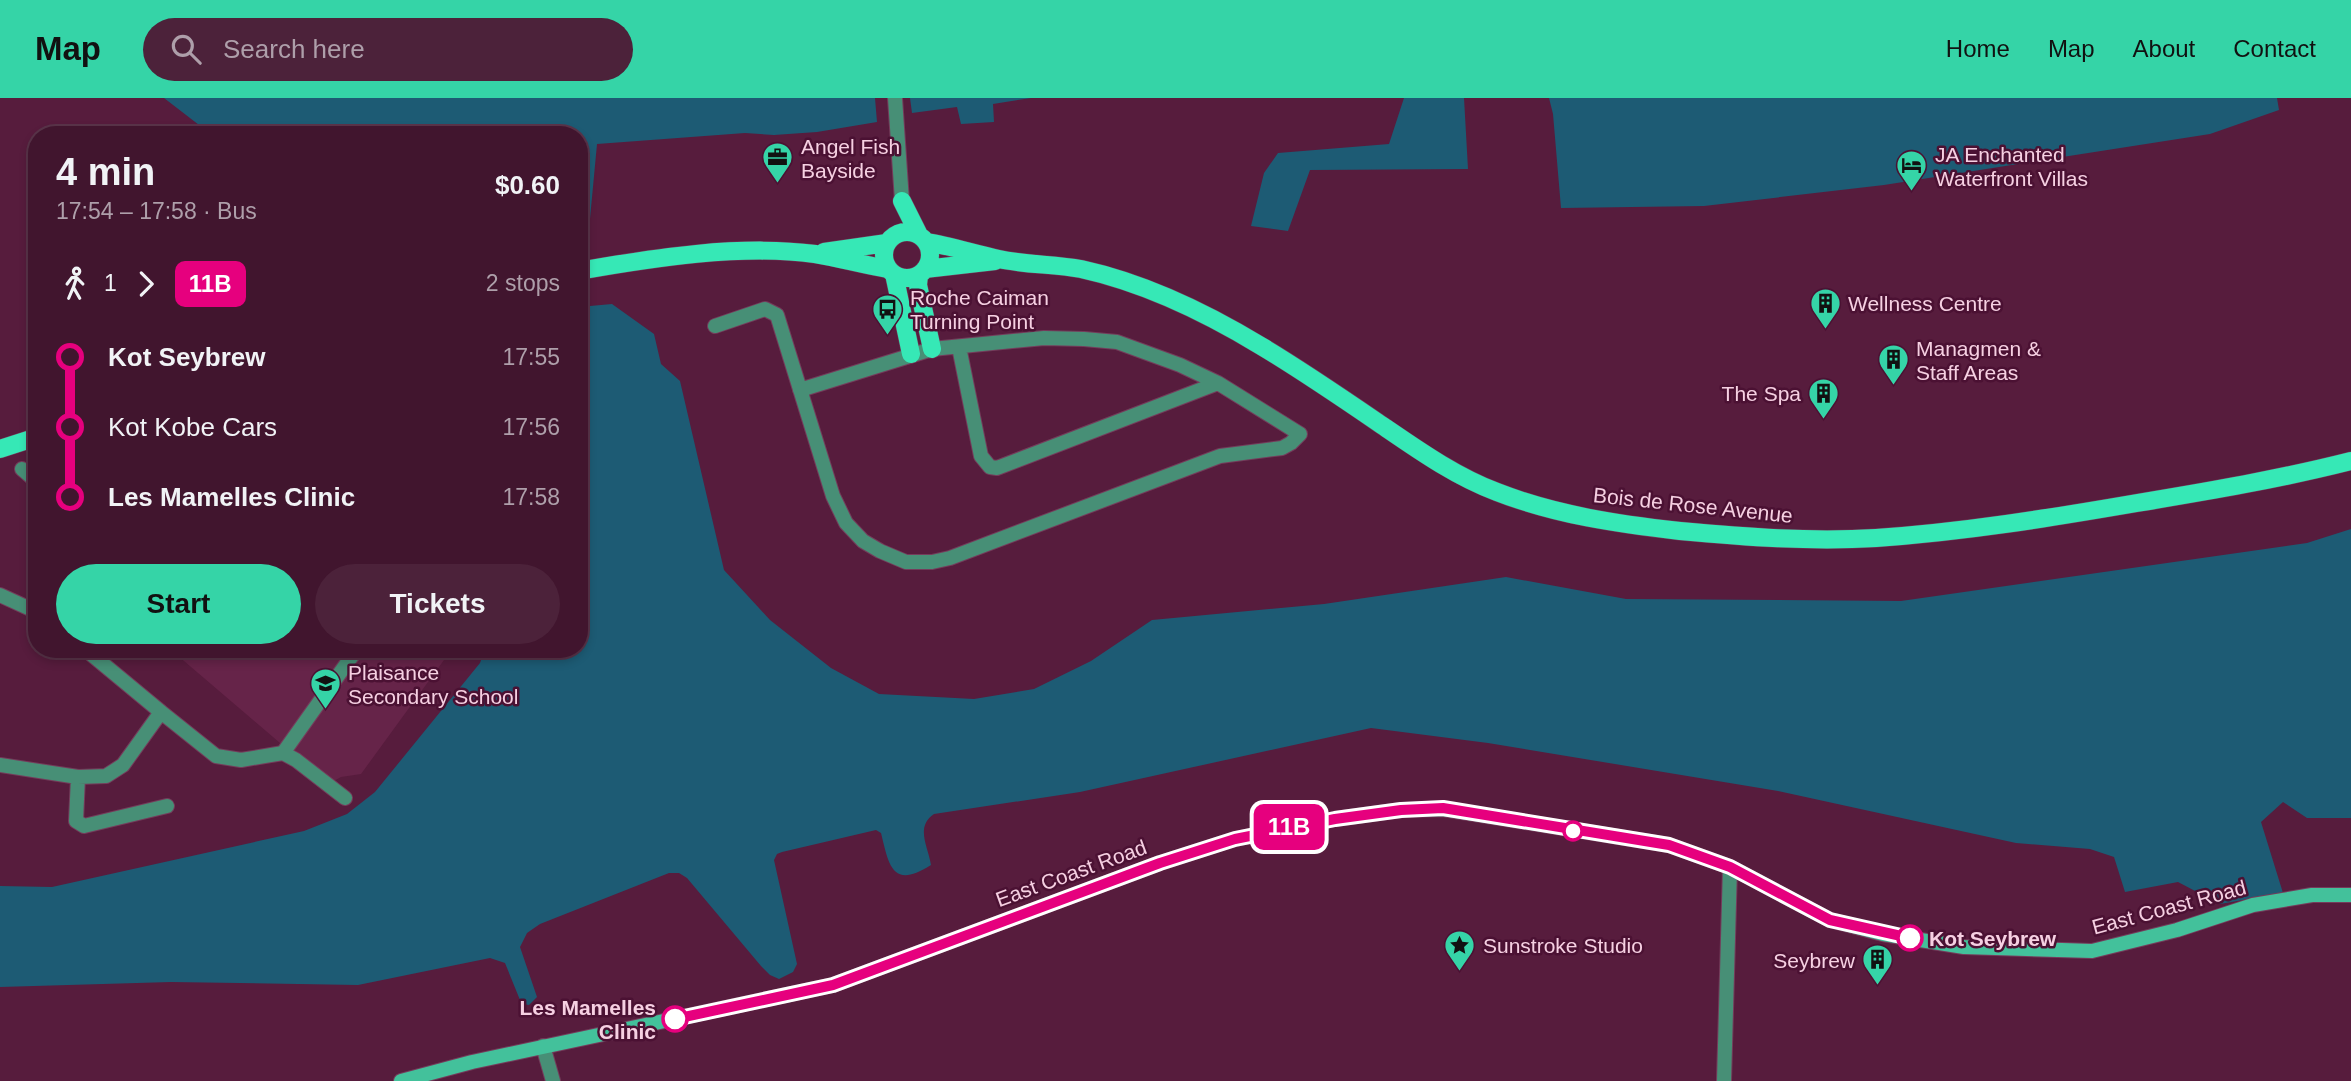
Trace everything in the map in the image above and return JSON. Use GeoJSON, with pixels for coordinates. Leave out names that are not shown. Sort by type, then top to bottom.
{"type":"FeatureCollection","features":[{"type":"Feature","properties":{"kind":"main road"},"geometry":{"type":"LineString","coordinates":[[902,201],[930,256],[918,285],[932,349]]}},
{"type":"Feature","properties":{"kind":"main road"},"geometry":{"type":"LineString","coordinates":[[902,201],[883,257],[891,272],[911,354]]}},
{"type":"Feature","properties":{"kind":"main road"},"geometry":{"type":"LineString","coordinates":[[813,254],[890,240],[909,232],[923,238]]}},
{"type":"Feature","properties":{"kind":"main road","name":"Bois de Rose Avenue"},"geometry":{"type":"LineString","coordinates":[[923,238],[1002,260],[1050,264],[1110,276],[1170,297],[1259,345],[1434,461],[1494,491],[1549,509],[1626,525],[1797,539],[1872,538],[2065,516],[2276,480],[2351,461]]}},
{"type":"Feature","properties":{"kind":"main road"},"geometry":{"type":"LineString","coordinates":[[588,269],[652,258],[732,252],[813,254],[906,278],[922,272]]}},
{"type":"Feature","properties":{"kind":"main road","name":"Bois de Rose Avenue"},"geometry":{"type":"LineString","coordinates":[[922,272],[1002,260]]}},
{"type":"Feature","properties":{"kind":"main road"},"geometry":{"type":"LineString","coordinates":[[0,449],[28,440]]}},
{"type":"Feature","properties":{"kind":"main road","name":"East Coast Road"},"geometry":{"type":"LineString","coordinates":[[401,1081],[543,1046],[833,985],[1160,863],[1235,839],[1335,819],[1401,810],[1443,808],[1669,845],[1730,867],[1830,920],[1883,934],[1964,947],[2092,951],[2177,930],[2253,905],[2312,895],[2351,895]]}},
{"type":"Feature","properties":{"kind":"street"},"geometry":{"type":"LineString","coordinates":[[895,98],[902,201]]}},
{"type":"Feature","properties":{"kind":"street"},"geometry":{"type":"LineString","coordinates":[[715,326],[765,309],[771,311],[779,321],[800,390],[833,496],[846,523],[863,541],[905,562],[932,562],[950,558],[1220,456],[1282,448],[1300,433],[1218,383],[1180,365],[1117,342],[1044,338],[932,349],[800,390]]}},
{"type":"Feature","properties":{"kind":"street"},"geometry":{"type":"LineString","coordinates":[[959,347],[981,456],[990,467],[998,468],[1218,383]]}},
{"type":"Feature","properties":{"kind":"street"},"geometry":{"type":"LineString","coordinates":[[23,469],[28,474]]}},
{"type":"Feature","properties":{"kind":"street"},"geometry":{"type":"LineString","coordinates":[[0,595],[28,608]]}},
{"type":"Feature","properties":{"kind":"street"},"geometry":{"type":"LineString","coordinates":[[97,658],[216,756],[241,760],[283,754],[296,760],[345,798]]}},
{"type":"Feature","properties":{"kind":"street"},"geometry":{"type":"LineString","coordinates":[[283,754],[351,658]]}},
{"type":"Feature","properties":{"kind":"street"},"geometry":{"type":"LineString","coordinates":[[0,765],[78,777],[106,776],[123,765],[161,712]]}},
{"type":"Feature","properties":{"kind":"street"},"geometry":{"type":"LineString","coordinates":[[78,777],[76,821],[84,826],[167,806]]}},
{"type":"Feature","properties":{"kind":"street"},"geometry":{"type":"LineString","coordinates":[[1724,1081],[1730,867]]}},
{"type":"Feature","properties":{"kind":"street"},"geometry":{"type":"LineString","coordinates":[[543,1046],[553,1081]]}},
{"type":"Feature","properties":{"kind":"shaded area","name":"Plaisance Secondary School"},"geometry":{"type":"Polygon","coordinates":[[[181,658],[445,658],[361,774],[341,777],[328,784],[181,658]]]}},
{"type":"Feature","properties":{"kind":"water"},"geometry":{"type":"Polygon","coordinates":[[[164,98],[875,98],[877,122],[817,132],[774,135],[745,133],[597,144],[588,240],[588,126],[200,126],[164,98]]]}},
{"type":"Feature","properties":{"kind":"water"},"geometry":{"type":"Polygon","coordinates":[[[910,98],[1031,98],[993,104],[994,122],[961,124],[957,107],[912,113],[910,98]]]}},
{"type":"Feature","properties":{"kind":"water"},"geometry":{"type":"Polygon","coordinates":[[[1404,98],[1464,98],[1468,169],[1310,170],[1288,231],[1251,226],[1264,173],[1278,153],[1389,144],[1404,98]]]}},
{"type":"Feature","properties":{"kind":"water"},"geometry":{"type":"Polygon","coordinates":[[[1549,98],[2277,98],[2279,110],[2210,134],[1884,185],[1704,206],[1561,208],[1553,114],[1549,98]]]}},
{"type":"Feature","properties":{"kind":"water"},"geometry":{"type":"Polygon","coordinates":[[[612,304],[654,334],[661,364],[680,381],[724,570],[770,620],[831,668],[879,694],[974,699],[1034,689],[1091,661],[1152,620],[1324,604],[1506,577],[1626,599],[1901,601],[2307,543],[2351,529],[2351,818],[2307,818],[2283,802],[2261,822],[2283,893],[2220,904],[2178,882],[2125,892],[2114,857],[2090,849],[2016,843],[1778,791],[1488,743],[1371,728],[1080,792],[934,814],[928,819],[924,831],[931,865],[908,875],[894,870],[881,833],[876,830],[777,854],[774,860],[797,964],[793,972],[779,979],[761,966],[687,878],[679,873],[669,873],[540,924],[527,933],[520,947],[537,997],[529,1005],[520,1000],[505,963],[490,958],[358,985],[171,982],[0,987],[0,886],[52,887],[304,831],[347,814],[375,792],[482,658],[588,658],[588,306],[612,304]]]}},
{"type":"Feature","properties":{"kind":"bus line","name":"11B"},"geometry":{"type":"LineString","coordinates":[[675,1019],[833,985],[1060,899],[1235,839],[1335,819],[1401,810],[1443,808],[1669,845],[1698,853],[1730,867],[1830,920],[1910,938]]}},
{"type":"Feature","properties":{"kind":"place","name":"Angel Fish Bayside"},"geometry":{"type":"Point","coordinates":[778,185]}},
{"type":"Feature","properties":{"kind":"place","name":"JA Enchanted Waterfront Villas"},"geometry":{"type":"Point","coordinates":[1912,193]}},
{"type":"Feature","properties":{"kind":"place","name":"Wellness Centre"},"geometry":{"type":"Point","coordinates":[1825,330]}},
{"type":"Feature","properties":{"kind":"place","name":"Roche Caiman Turning Point"},"geometry":{"type":"Point","coordinates":[887,336]}},
{"type":"Feature","properties":{"kind":"place","name":"Managmen & Staff Areas"},"geometry":{"type":"Point","coordinates":[1893,387]}},
{"type":"Feature","properties":{"kind":"place","name":"The Spa"},"geometry":{"type":"Point","coordinates":[1824,420]}},
{"type":"Feature","properties":{"kind":"place","name":"Plaisance Secondary School"},"geometry":{"type":"Point","coordinates":[325,711]}},
{"type":"Feature","properties":{"kind":"place","name":"Kot Seybrew"},"geometry":{"type":"Point","coordinates":[1910,938]}},
{"type":"Feature","properties":{"kind":"place","name":"Sunstroke Studio"},"geometry":{"type":"Point","coordinates":[1460,972]}},
{"type":"Feature","properties":{"kind":"place","name":"Seybrew"},"geometry":{"type":"Point","coordinates":[1878,987]}},
{"type":"Feature","properties":{"kind":"place","name":"Les Mamelles Clinic"},"geometry":{"type":"Point","coordinates":[675,1019]}}]}
